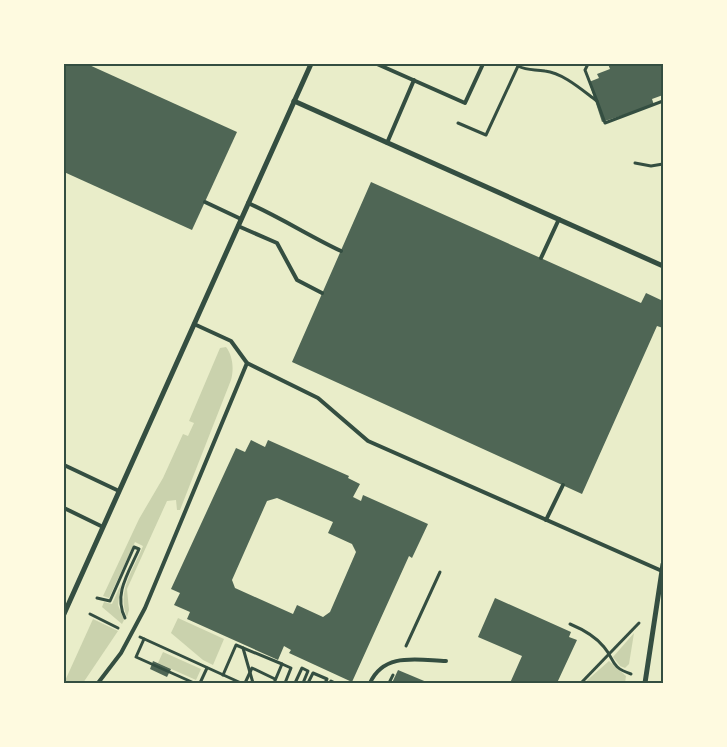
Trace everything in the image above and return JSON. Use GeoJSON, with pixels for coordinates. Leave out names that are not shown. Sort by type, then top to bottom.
{"type":"FeatureCollection","features":[{"type":"Feature","properties":{"kind":"street"},"geometry":{"type":"LineString","coordinates":[[64,614],[311,64]]}},
{"type":"Feature","properties":{"kind":"street"},"geometry":{"type":"LineString","coordinates":[[294,101],[663,266]]}},
{"type":"Feature","properties":{"kind":"street"},"geometry":{"type":"LineString","coordinates":[[645,683],[663,564]]}},
{"type":"Feature","properties":{"kind":"lane"},"geometry":{"type":"LineString","coordinates":[[377,64],[466,103],[483,64]]}},
{"type":"Feature","properties":{"kind":"lane"},"geometry":{"type":"LineString","coordinates":[[387,143],[414,80]]}},
{"type":"Feature","properties":{"kind":"lane"},"geometry":{"type":"LineString","coordinates":[[205,202],[241,219]]}},
{"type":"Feature","properties":{"kind":"lane"},"geometry":{"type":"LineString","coordinates":[[248,203],[275,215],[308,235],[341,251]]}},
{"type":"Feature","properties":{"kind":"lane"},"geometry":{"type":"LineString","coordinates":[[541,258],[558,219]]}},
{"type":"Feature","properties":{"kind":"lane"},"geometry":{"type":"LineString","coordinates":[[238,226],[277,244],[297,280],[322,293]]}},
{"type":"Feature","properties":{"kind":"lane"},"geometry":{"type":"LineString","coordinates":[[194,324],[232,341],[247,363],[318,398],[368,441],[662,571]]}},
{"type":"Feature","properties":{"kind":"lane"},"geometry":{"type":"LineString","coordinates":[[98,683],[120,653],[145,608],[247,363]]}},
{"type":"Feature","properties":{"kind":"lane"},"geometry":{"type":"LineString","coordinates":[[64,465],[119,491]]}},
{"type":"Feature","properties":{"kind":"lane"},"geometry":{"type":"LineString","coordinates":[[546,520],[563,485]]}},
{"type":"Feature","properties":{"kind":"lane"},"geometry":{"type":"LineString","coordinates":[[64,508],[103,527]]}},
{"type":"Feature","properties":{"kind":"lane"},"geometry":{"type":"LineString","coordinates":[[370,683],[378,669],[399,659],[446,661]]}},
{"type":"Feature","properties":{"kind":"path"},"geometry":{"type":"LineString","coordinates":[[588,64],[585,70],[605,123],[663,101]]}},
{"type":"Feature","properties":{"kind":"path"},"geometry":{"type":"LineString","coordinates":[[458,123],[486,135],[516,65],[530,72],[546,71],[575,84],[597,101]]}},
{"type":"Feature","properties":{"kind":"path"},"geometry":{"type":"LineString","coordinates":[[635,163],[651,166],[663,164]]}},
{"type":"Feature","properties":{"kind":"path"},"geometry":{"type":"LineString","coordinates":[[97,598],[110,601],[134,547],[139,549],[121,589],[120,602],[125,618]]}},
{"type":"Feature","properties":{"kind":"path"},"geometry":{"type":"LineString","coordinates":[[406,646],[440,572]]}},
{"type":"Feature","properties":{"kind":"path"},"geometry":{"type":"LineString","coordinates":[[90,614],[118,628]]}},
{"type":"Feature","properties":{"kind":"path"},"geometry":{"type":"LineString","coordinates":[[581,683],[609,657],[639,623]]}},
{"type":"Feature","properties":{"kind":"path"},"geometry":{"type":"LineString","coordinates":[[570,624],[581,628],[604,647],[609,657],[621,671],[631,674]]}},
{"type":"Feature","properties":{"kind":"path"},"geometry":{"type":"LineString","coordinates":[[137,636],[241,683]]}},
{"type":"Feature","properties":{"kind":"path"},"geometry":{"type":"LineString","coordinates":[[144,639],[136,657],[194,683]]}},
{"type":"Feature","properties":{"kind":"path"},"geometry":{"type":"LineString","coordinates":[[223,675],[236,645],[291,668],[284,683]]}},
{"type":"Feature","properties":{"kind":"path"},"geometry":{"type":"LineString","coordinates":[[243,647],[253,683]]}},
{"type":"Feature","properties":{"kind":"path"},"geometry":{"type":"LineString","coordinates":[[274,683],[282,664]]}},
{"type":"Feature","properties":{"kind":"path"},"geometry":{"type":"LineString","coordinates":[[200,683],[207,668]]}},
{"type":"Feature","properties":{"kind":"path"},"geometry":{"type":"LineString","coordinates":[[245,683],[252,668],[275,679]]}},
{"type":"Feature","properties":{"kind":"path"},"geometry":{"type":"LineString","coordinates":[[295,683],[302,668],[308,671],[303,683]]}},
{"type":"Feature","properties":{"kind":"path"},"geometry":{"type":"LineString","coordinates":[[308,683],[313,673],[327,679],[325,683]]}},
{"type":"Feature","properties":{"kind":"path"},"geometry":{"type":"LineString","coordinates":[[330,683],[331,681],[335,683]]}},
{"type":"Feature","properties":{"kind":"green space"},"geometry":{"type":"Polygon","coordinates":[[[226,347],[232,363],[231,380],[180,510],[177,510],[176,500],[167,501],[127,589],[129,610],[127,617],[124,607],[125,589],[143,546],[135,542],[109,598],[103,596],[139,519],[163,478],[183,434],[188,436],[194,423],[189,421],[220,348],[226,347]]]}},
{"type":"Feature","properties":{"kind":"green space"},"geometry":{"type":"Polygon","coordinates":[[[121,584],[118,605],[124,620],[122,624],[102,607],[104,602],[112,604],[121,584]]]}},
{"type":"Feature","properties":{"kind":"green space"},"geometry":{"type":"Polygon","coordinates":[[[178,618],[224,639],[213,665],[203,660],[171,633],[178,618]]]}},
{"type":"Feature","properties":{"kind":"green space"},"geometry":{"type":"Polygon","coordinates":[[[93,619],[118,631],[83,683],[64,683],[93,619]]]}},
{"type":"Feature","properties":{"kind":"green space"},"geometry":{"type":"Polygon","coordinates":[[[634,633],[629,664],[625,668],[620,666],[613,657],[634,633]]]}},
{"type":"Feature","properties":{"kind":"green space"},"geometry":{"type":"Polygon","coordinates":[[[163,652],[201,669],[196,680],[158,663],[163,652]]]}},
{"type":"Feature","properties":{"kind":"green space"},"geometry":{"type":"Polygon","coordinates":[[[609,661],[626,676],[625,683],[584,683],[609,661]]]}},
{"type":"Feature","properties":{"kind":"building"},"geometry":{"type":"Polygon","coordinates":[[[64,64],[87,64],[237,132],[192,230],[64,172],[64,64]]]}},
{"type":"Feature","properties":{"kind":"building"},"geometry":{"type":"Polygon","coordinates":[[[608,64],[663,64],[663,95],[652,99],[654,105],[602,122],[589,82],[599,78],[597,74],[610,69],[608,64]]]}},
{"type":"Feature","properties":{"kind":"building"},"geometry":{"type":"Polygon","coordinates":[[[371,182],[641,303],[646,293],[663,301],[663,328],[657,326],[582,494],[292,362],[371,182]]]}},
{"type":"Feature","properties":{"kind":"building"},"geometry":{"type":"Polygon","coordinates":[[[251,440],[265,447],[268,440],[349,476],[348,478],[360,484],[353,497],[361,501],[363,495],[428,524],[412,558],[409,556],[352,682],[289,653],[291,650],[284,646],[278,660],[187,619],[190,612],[174,605],[180,593],[171,589],[236,448],[245,452],[251,440]],[[277,498],[267,501],[232,580],[235,588],[293,614],[297,605],[323,617],[330,612],[356,552],[352,544],[328,533],[333,522],[277,498]]]}},
{"type":"Feature","properties":{"kind":"building"},"geometry":{"type":"Polygon","coordinates":[[[495,598],[571,632],[569,637],[577,640],[557,683],[510,683],[522,656],[478,637],[495,598]]]}},
{"type":"Feature","properties":{"kind":"building"},"geometry":{"type":"Polygon","coordinates":[[[153,661],[171,669],[167,677],[150,669],[153,661]]]}},
{"type":"Feature","properties":{"kind":"building"},"geometry":{"type":"Polygon","coordinates":[[[398,670],[429,683],[392,683],[398,670]]]}}]}
